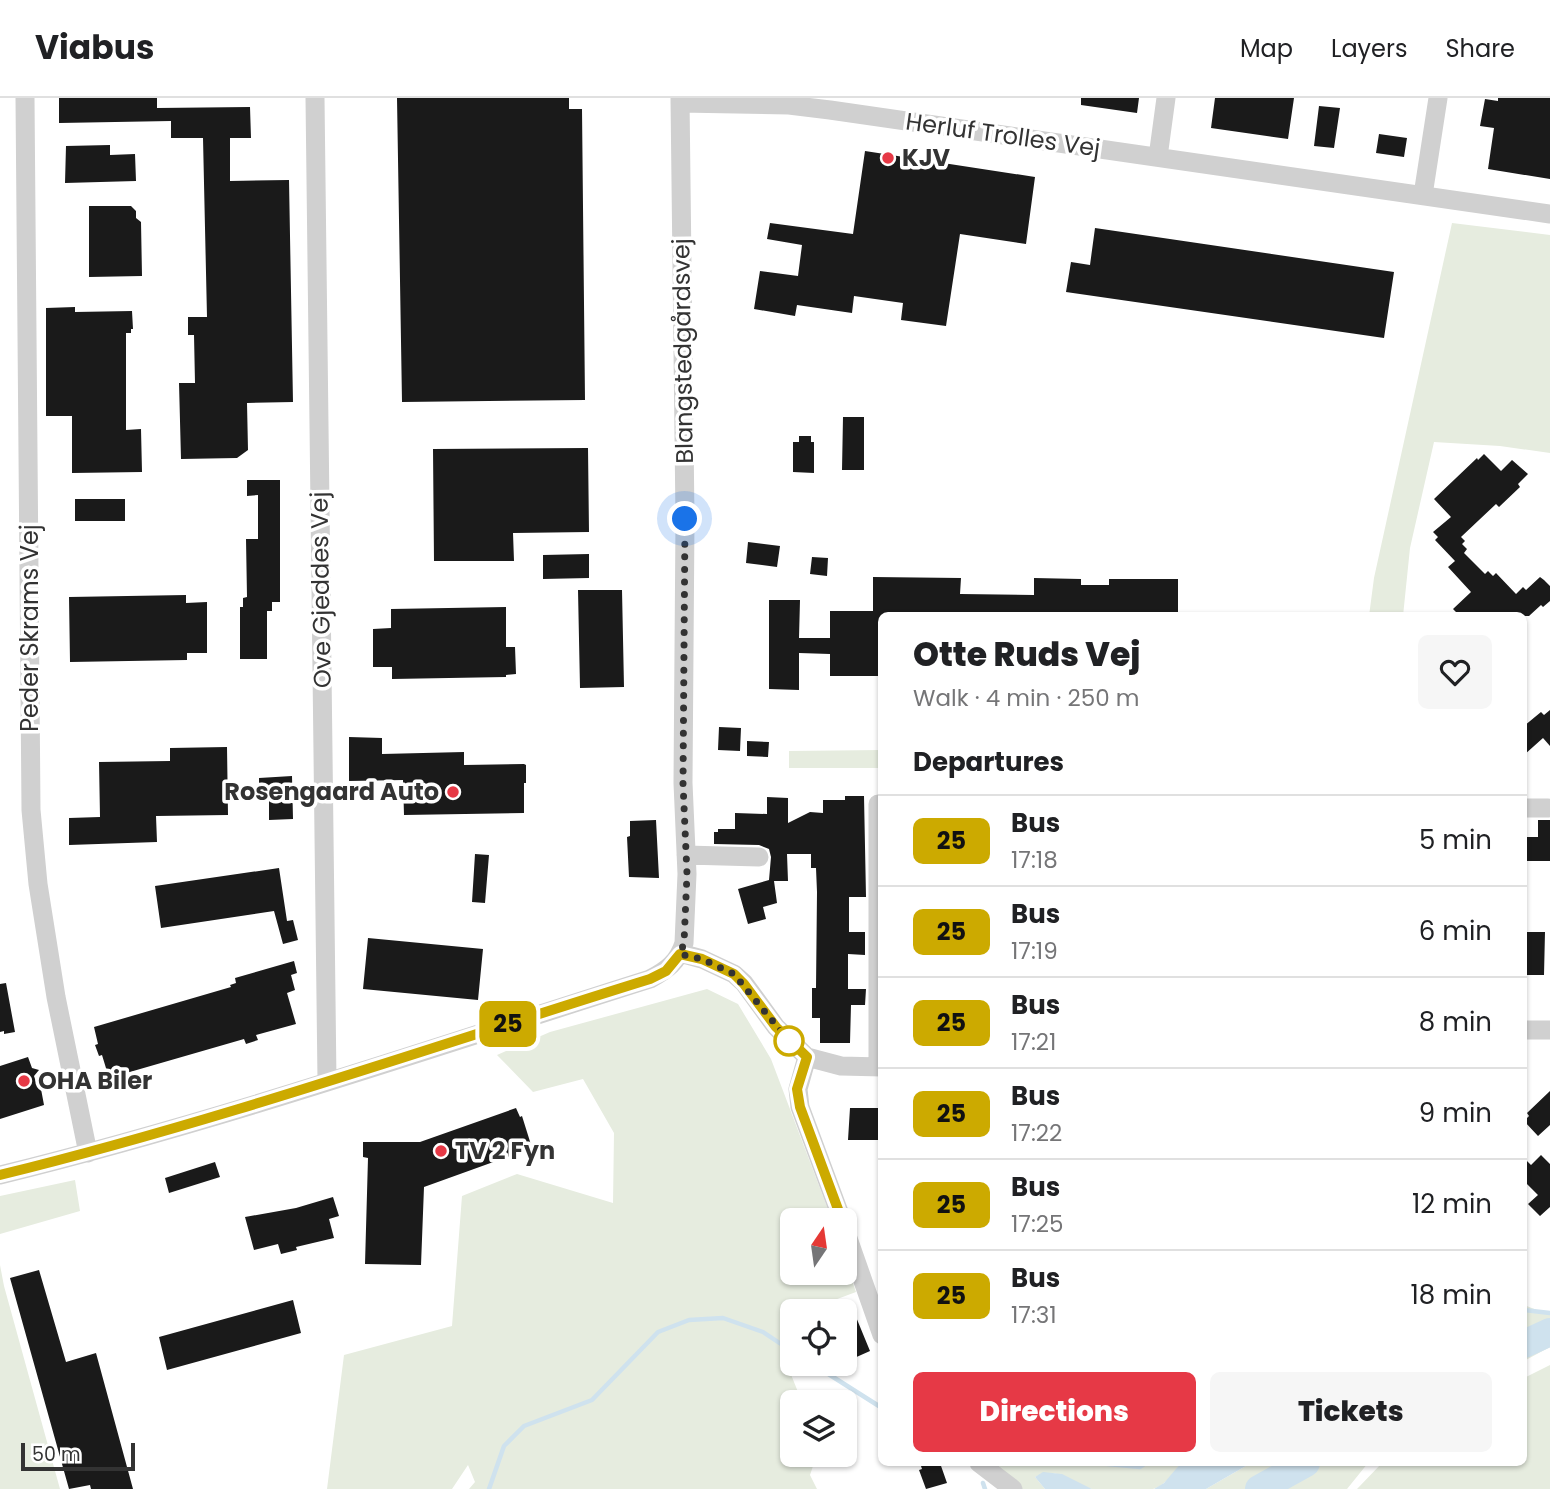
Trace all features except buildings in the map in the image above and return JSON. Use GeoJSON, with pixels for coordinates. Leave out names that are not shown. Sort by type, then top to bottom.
{"type":"FeatureCollection","features":[{"type":"Feature","properties":{"kind":"street","name":"Peder Skrams Vej"},"geometry":{"type":"LineString","coordinates":[[25,98],[31,810],[38,884],[56,997],[88,1153]]}},
{"type":"Feature","properties":{"kind":"street","name":"Ove Gjeddes Vej"},"geometry":{"type":"LineString","coordinates":[[315,98],[327,1081]]}},
{"type":"Feature","properties":{"kind":"street"},"geometry":{"type":"LineString","coordinates":[[1158,157],[1166,98]]}},
{"type":"Feature","properties":{"kind":"street"},"geometry":{"type":"LineString","coordinates":[[1423,195],[1438,98]]}},
{"type":"Feature","properties":{"kind":"street","name":"Herluf Trolles Vej"},"geometry":{"type":"LineString","coordinates":[[680,100],[789,106],[1550,214]]}},
{"type":"Feature","properties":{"kind":"street","name":"Blangstedgårdsvej"},"geometry":{"type":"LineString","coordinates":[[680,100],[685,519],[683,783],[686,855],[686,910],[684,943],[680,954]]}},
{"type":"Feature","properties":{"kind":"street"},"geometry":{"type":"LineString","coordinates":[[1527,807],[1548,808]]}},
{"type":"Feature","properties":{"kind":"street"},"geometry":{"type":"LineString","coordinates":[[686,855],[759,857]]}},
{"type":"Feature","properties":{"kind":"street"},"geometry":{"type":"LineString","coordinates":[[0,1175],[88,1153],[327,1081],[650,979],[666,971],[680,954],[702,959],[734,974],[776,1027],[807,1057],[841,1066],[878,1068]]}},
{"type":"Feature","properties":{"kind":"street"},"geometry":{"type":"LineString","coordinates":[[1527,1030],[1550,1030]]}},
{"type":"Feature","properties":{"kind":"street"},"geometry":{"type":"LineString","coordinates":[[807,1057],[797,1089],[800,1107],[838,1208]]}},
{"type":"Feature","properties":{"kind":"street"},"geometry":{"type":"LineString","coordinates":[[858,1267],[878,1324]]}},
{"type":"Feature","properties":{"kind":"street"},"geometry":{"type":"LineString","coordinates":[[983,1466],[1009,1486]]}},
{"type":"Feature","properties":{"kind":"shaded area"},"geometry":{"type":"Polygon","coordinates":[[[1452,223],[1550,235],[1550,453],[1500,446],[1434,442],[1410,548],[1403,612],[1370,612],[1374,578],[1452,223]]]}},
{"type":"Feature","properties":{"kind":"shaded area"},"geometry":{"type":"Polygon","coordinates":[[[878,750],[878,768],[789,768],[789,751],[878,750]]]}},
{"type":"Feature","properties":{"kind":"shaded area"},"geometry":{"type":"Polygon","coordinates":[[[707,989],[738,1004],[771,1059],[827,1208],[780,1208],[780,1285],[854,1285],[856,1292],[837,1299],[780,1299],[780,1376],[792,1376],[797,1390],[780,1390],[780,1467],[813,1467],[810,1475],[817,1489],[469,1489],[475,1482],[468,1465],[452,1489],[327,1489],[344,1355],[452,1326],[462,1196],[517,1174],[613,1203],[614,1133],[583,1079],[533,1092],[497,1055],[550,1032],[707,989]]]}},
{"type":"Feature","properties":{"kind":"shaded area"},"geometry":{"type":"Polygon","coordinates":[[[75,1180],[80,1211],[0,1234],[0,1196],[75,1180]]]}},
{"type":"Feature","properties":{"kind":"shaded area"},"geometry":{"type":"Polygon","coordinates":[[[0,1265],[4,1286],[60,1489],[0,1489],[0,1265]]]}},
{"type":"Feature","properties":{"kind":"shaded area"},"geometry":{"type":"Polygon","coordinates":[[[1527,1306],[1550,1315],[1550,1347],[1527,1359],[1527,1306]]]}},
{"type":"Feature","properties":{"kind":"shaded area"},"geometry":{"type":"Polygon","coordinates":[[[1550,1365],[1550,1489],[1357,1489],[1379,1466],[1527,1466],[1527,1376],[1550,1365]]]}},
{"type":"Feature","properties":{"kind":"shaded area"},"geometry":{"type":"Polygon","coordinates":[[[996,1466],[1179,1466],[1165,1482],[1153,1489],[1092,1489],[1064,1476],[1050,1473],[1035,1477],[1045,1489],[1019,1489],[996,1466]]]}},
{"type":"Feature","properties":{"kind":"shaded area"},"geometry":{"type":"Polygon","coordinates":[[[1246,1466],[1366,1466],[1347,1489],[1206,1489],[1246,1466]]]}},
{"type":"Feature","properties":{"kind":"water"},"geometry":{"type":"Polygon","coordinates":[[[1178,1466],[1246,1466],[1206,1489],[1154,1489],[1164,1483],[1178,1466]]]}},
{"type":"Feature","properties":{"kind":"water"},"geometry":{"type":"Polygon","coordinates":[[[1043,1472],[1062,1474],[1092,1489],[1045,1489],[1035,1477],[1043,1472]]]}},
{"type":"Feature","properties":{"kind":"waterway"},"geometry":{"type":"LineString","coordinates":[[1527,1310],[1550,1313]]}},
{"type":"Feature","properties":{"kind":"waterway"},"geometry":{"type":"LineString","coordinates":[[489,1489],[504,1446],[524,1426],[592,1400],[658,1332],[689,1320],[723,1318],[763,1332],[780,1343]]}},
{"type":"Feature","properties":{"kind":"waterway"},"geometry":{"type":"LineString","coordinates":[[1527,1343],[1550,1332]]}},
{"type":"Feature","properties":{"kind":"waterway"},"geometry":{"type":"LineString","coordinates":[[832,1376],[878,1405]]}},
{"type":"Feature","properties":{"kind":"waterway"},"geometry":{"type":"LineString","coordinates":[[1129,1466],[1142,1466]]}},
{"type":"Feature","properties":{"kind":"waterway"},"geometry":{"type":"LineString","coordinates":[[1259,1489],[1301,1466]]}},
{"type":"Feature","properties":{"kind":"waterway"},"geometry":{"type":"LineString","coordinates":[[983,1483],[985,1489]]}},
{"type":"Feature","properties":{"kind":"bus line","name":"25"},"geometry":{"type":"LineString","coordinates":[[0,1175],[205,1119],[650,979],[666,971],[680,954],[702,959],[734,974],[776,1027],[807,1057],[797,1089],[800,1107],[838,1208]]}},
{"type":"Feature","properties":{"kind":"place","name":"KJV"},"geometry":{"type":"Point","coordinates":[888,158]}},
{"type":"Feature","properties":{"kind":"place","name":"Rosengaard Auto"},"geometry":{"type":"Point","coordinates":[453,792]}},
{"type":"Feature","properties":{"kind":"place","name":"OHA Biler"},"geometry":{"type":"Point","coordinates":[24,1081]}},
{"type":"Feature","properties":{"kind":"place","name":"TV 2 Fyn"},"geometry":{"type":"Point","coordinates":[441,1151]}},
{"type":"Feature","properties":{"kind":"route"},"geometry":{"type":"LineString","coordinates":[[685,519],[683,783],[687,874],[684,943],[680,954],[702,959],[734,974],[789,1041]]}}]}
